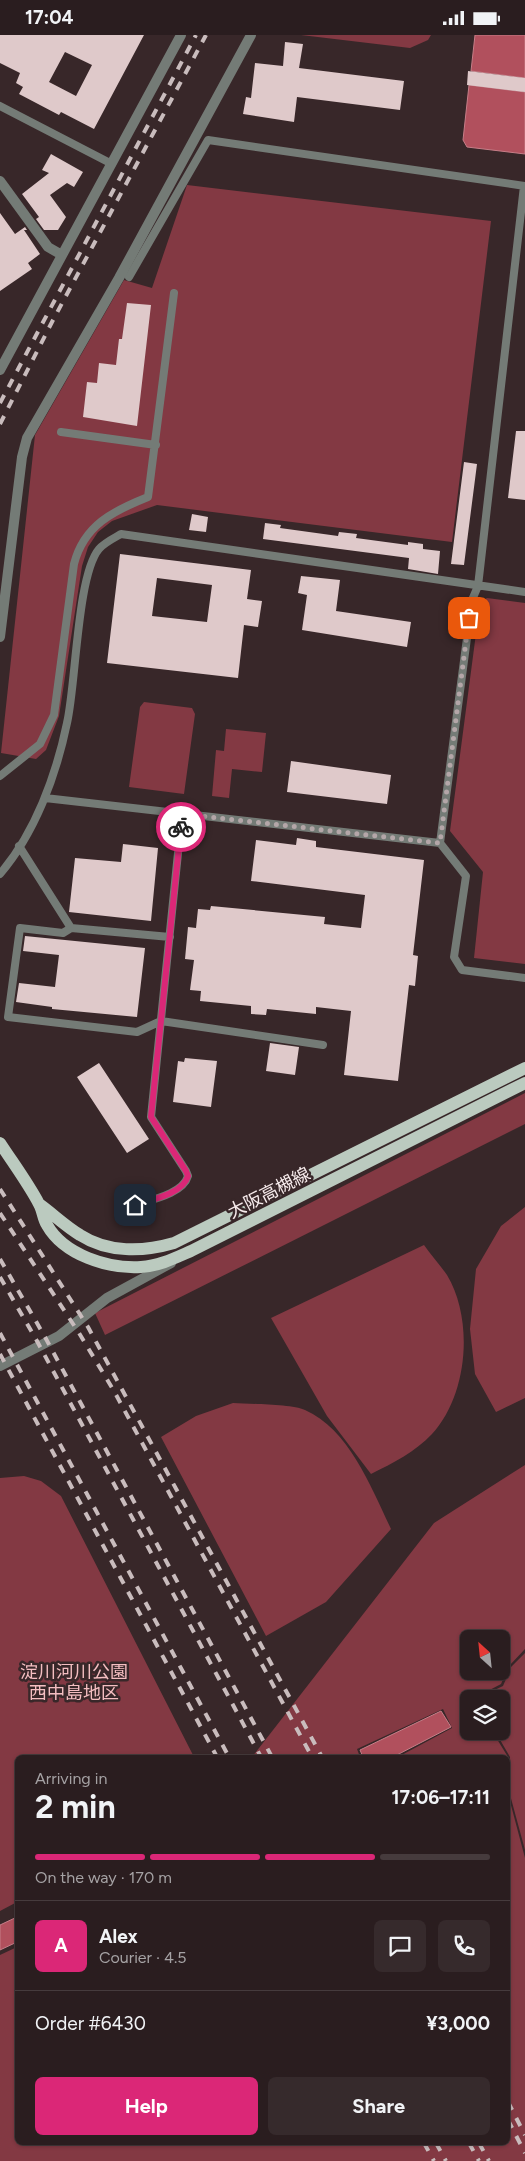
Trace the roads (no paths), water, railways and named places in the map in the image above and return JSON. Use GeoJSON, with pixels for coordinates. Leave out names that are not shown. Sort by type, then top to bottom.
{"type":"FeatureCollection","features":[{"type":"Feature","properties":{"kind":"main road","name":"大阪高槻線"},"geometry":{"type":"LineString","coordinates":[[40,1204],[82,1237],[100,1244],[141,1250],[174,1243],[525,1068]]}},
{"type":"Feature","properties":{"kind":"main road","name":"大阪高槻線"},"geometry":{"type":"LineString","coordinates":[[0,1143],[40,1204],[47,1225],[58,1238],[74,1251],[93,1260],[124,1267],[140,1267],[157,1265],[191,1251],[525,1083]]}},
{"type":"Feature","properties":{"kind":"street"},"geometry":{"type":"LineString","coordinates":[[0,370],[180,35]]}},
{"type":"Feature","properties":{"kind":"street"},"geometry":{"type":"LineString","coordinates":[[0,637],[22,457],[28,438],[128,261],[251,35]]}},
{"type":"Feature","properties":{"kind":"street"},"geometry":{"type":"LineString","coordinates":[[0,181],[48,247],[62,255]]}},
{"type":"Feature","properties":{"kind":"street"},"geometry":{"type":"LineString","coordinates":[[0,1366],[59,1336],[107,1298],[191,1251]]}},
{"type":"Feature","properties":{"kind":"lane"},"geometry":{"type":"LineString","coordinates":[[0,106],[34,127],[112,164]]}},
{"type":"Feature","properties":{"kind":"lane"},"geometry":{"type":"LineString","coordinates":[[130,277],[208,140],[525,186],[478,586],[472,600],[440,843]]}},
{"type":"Feature","properties":{"kind":"lane"},"geometry":{"type":"LineString","coordinates":[[0,776],[40,744],[54,715],[73,569],[78,550],[90,530],[104,518],[148,497],[174,293]]}},
{"type":"Feature","properties":{"kind":"lane"},"geometry":{"type":"LineString","coordinates":[[60,433],[156,445]]}},
{"type":"Feature","properties":{"kind":"lane"},"geometry":{"type":"LineString","coordinates":[[0,874],[19,846],[45,798],[67,723],[87,575],[99,549],[121,534],[525,593]]}},
{"type":"Feature","properties":{"kind":"lane"},"geometry":{"type":"LineString","coordinates":[[45,798],[440,843],[466,876],[454,957],[462,970],[525,978]]}},
{"type":"Feature","properties":{"kind":"lane"},"geometry":{"type":"LineString","coordinates":[[135,1205],[182,1186],[188,1176],[151,1117],[182,814]]}},
{"type":"Feature","properties":{"kind":"lane"},"geometry":{"type":"LineString","coordinates":[[19,846],[71,928]]}},
{"type":"Feature","properties":{"kind":"lane"},"geometry":{"type":"LineString","coordinates":[[170,937],[71,928],[63,933],[20,928],[8,1017],[137,1032],[161,1021],[323,1045]]}},
{"type":"Feature","properties":{"kind":"railway"},"geometry":{"type":"LineString","coordinates":[[0,403],[196,35]]}},
{"type":"Feature","properties":{"kind":"railway"},"geometry":{"type":"LineString","coordinates":[[0,424],[52,322],[206,35]]}},
{"type":"Feature","properties":{"kind":"railway"},"geometry":{"type":"LineString","coordinates":[[0,1189],[88,1327],[321,1755]]}},
{"type":"Feature","properties":{"kind":"railway"},"geometry":{"type":"LineString","coordinates":[[0,1213],[79,1333],[114,1391],[311,1755]]}},
{"type":"Feature","properties":{"kind":"railway"},"geometry":{"type":"LineString","coordinates":[[0,1259],[45,1337],[271,1755]]}},
{"type":"Feature","properties":{"kind":"railway"},"geometry":{"type":"LineString","coordinates":[[0,1277],[37,1341],[260,1755]]}},
{"type":"Feature","properties":{"kind":"railway"},"geometry":{"type":"LineString","coordinates":[[0,1333],[228,1755]]}},
{"type":"Feature","properties":{"kind":"railway"},"geometry":{"type":"LineString","coordinates":[[0,1354],[216,1755]]}},
{"type":"Feature","properties":{"kind":"railway"},"geometry":{"type":"LineString","coordinates":[[510,2106],[525,2135]]}},
{"type":"Feature","properties":{"kind":"railway"},"geometry":{"type":"LineString","coordinates":[[510,2124],[525,2153]]}},
{"type":"Feature","properties":{"kind":"railway"},"geometry":{"type":"LineString","coordinates":[[425,2145],[434,2161]]}},
{"type":"Feature","properties":{"kind":"railway"},"geometry":{"type":"LineString","coordinates":[[437,2145],[446,2161]]}},
{"type":"Feature","properties":{"kind":"railway"},"geometry":{"type":"LineString","coordinates":[[470,2145],[479,2161]]}},
{"type":"Feature","properties":{"kind":"railway"},"geometry":{"type":"LineString","coordinates":[[480,2145],[489,2161]]}},
{"type":"Feature","properties":{"kind":"park label","name":"淀川河川公園 西中島地区"},"geometry":{"type":"Point","coordinates":[74,1682]}}]}
